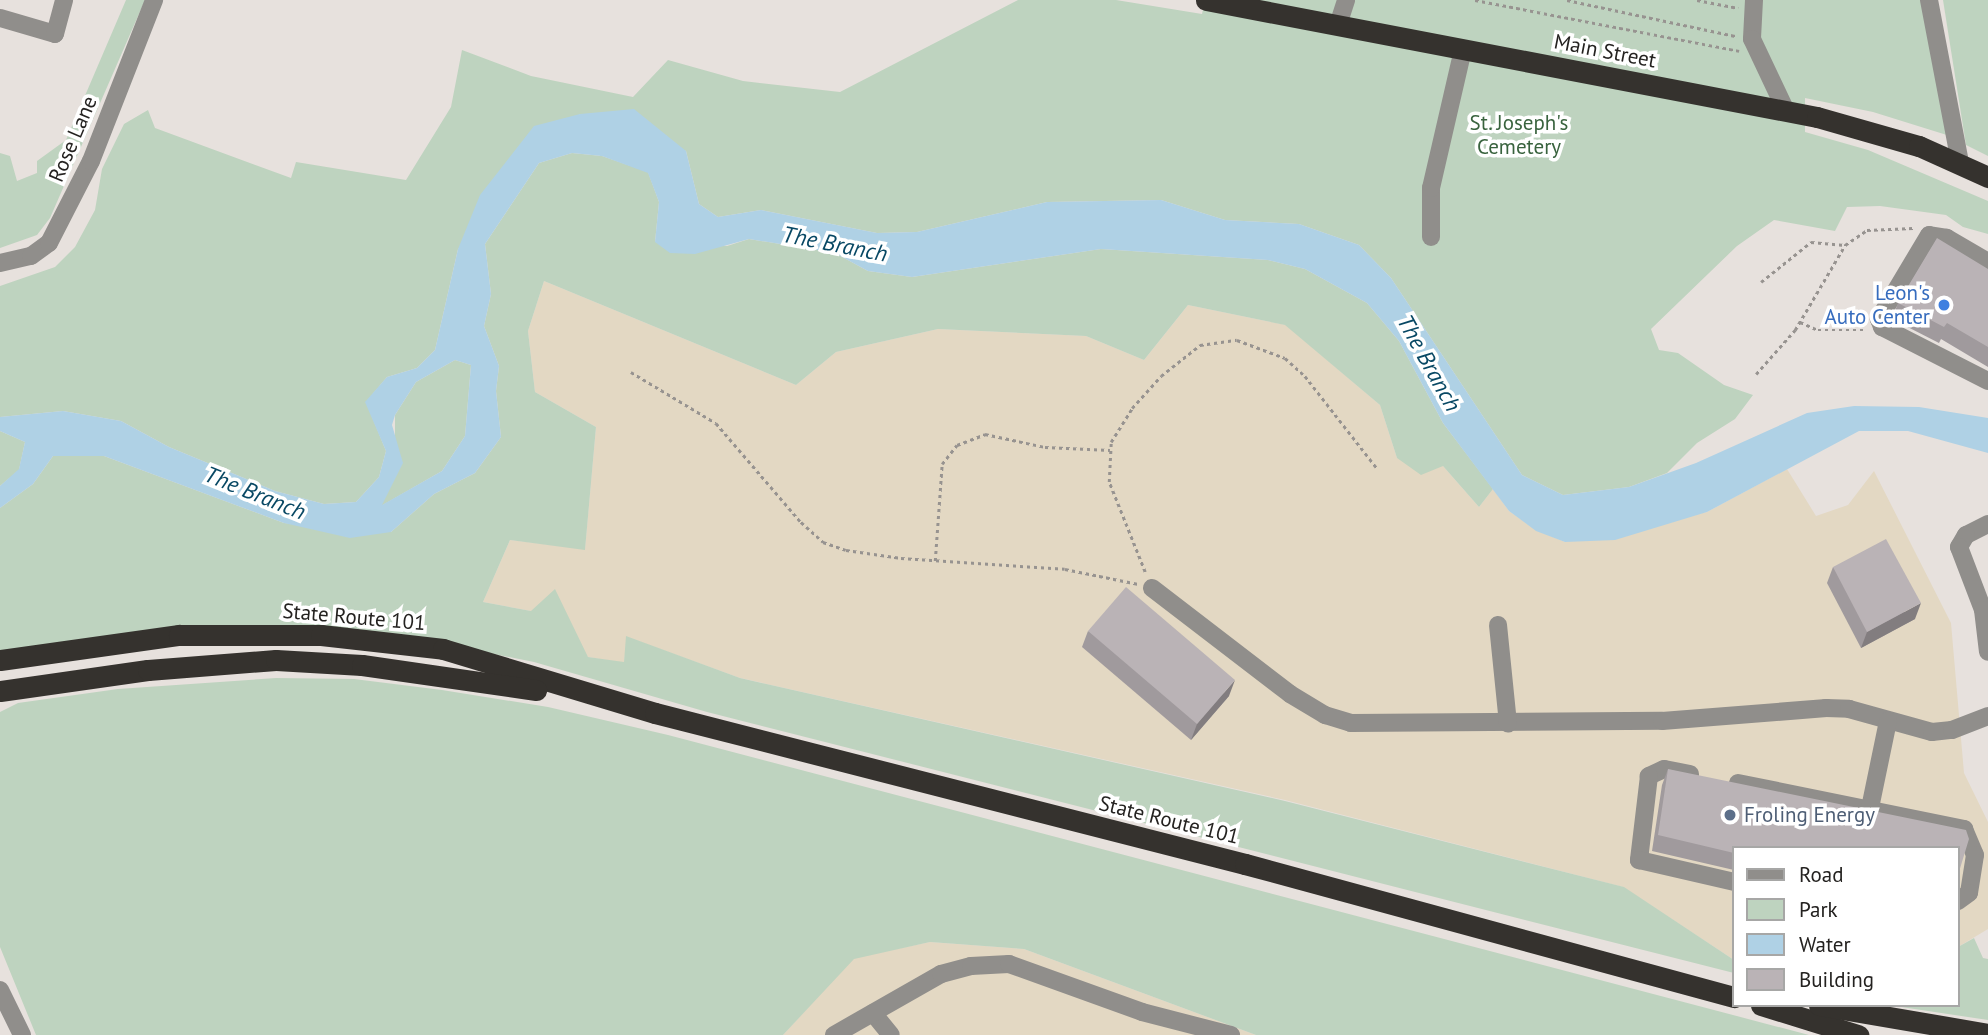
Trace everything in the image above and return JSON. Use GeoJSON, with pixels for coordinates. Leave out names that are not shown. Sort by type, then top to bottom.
{"type":"FeatureCollection","features":[{"type":"Feature","properties":{"kind":"highway","name":"Main Street"},"geometry":{"type":"LineString","coordinates":[[1209,0],[1786,111],[1879,132],[1960,162],[1988,177]]}},
{"type":"Feature","properties":{"kind":"highway","name":"State Route 101"},"geometry":{"type":"LineString","coordinates":[[0,660],[179,635],[321,635],[443,649],[655,713],[1671,978],[1732,996]]}},
{"type":"Feature","properties":{"kind":"highway","name":"State Route 101"},"geometry":{"type":"LineString","coordinates":[[0,691],[276,660],[362,665],[509,685],[655,713]]}},
{"type":"Feature","properties":{"kind":"highway","name":"State Route 101"},"geometry":{"type":"LineString","coordinates":[[1671,978],[1732,990]]}},
{"type":"Feature","properties":{"kind":"highway"},"geometry":{"type":"LineString","coordinates":[[1767,1007],[1858,1035]]}},
{"type":"Feature","properties":{"kind":"highway"},"geometry":{"type":"LineString","coordinates":[[1831,1007],[1988,1034]]}},
{"type":"Feature","properties":{"kind":"street"},"geometry":{"type":"LineString","coordinates":[[0,18],[55,33],[64,0]]}},
{"type":"Feature","properties":{"kind":"street","name":"Rose Lane"},"geometry":{"type":"LineString","coordinates":[[0,263],[31,257],[49,243],[91,161],[153,0]]}},
{"type":"Feature","properties":{"kind":"street"},"geometry":{"type":"LineString","coordinates":[[1338,25],[1346,0]]}},
{"type":"Feature","properties":{"kind":"street"},"geometry":{"type":"LineString","coordinates":[[1930,0],[1960,162]]}},
{"type":"Feature","properties":{"kind":"street"},"geometry":{"type":"LineString","coordinates":[[1753,5],[1754,47],[1786,111]]}},
{"type":"Feature","properties":{"kind":"street"},"geometry":{"type":"LineString","coordinates":[[1431,237],[1431,188],[1463,49]]}},
{"type":"Feature","properties":{"kind":"street"},"geometry":{"type":"LineString","coordinates":[[1988,262],[1947,238],[1929,235],[1881,314],[1882,327],[1988,381]]}},
{"type":"Feature","properties":{"kind":"street"},"geometry":{"type":"LineString","coordinates":[[1988,524],[1966,535],[1959,547],[1987,620],[1988,652]]}},
{"type":"Feature","properties":{"kind":"street"},"geometry":{"type":"LineString","coordinates":[[1152,588],[1290,694],[1325,715],[1371,724],[1662,721],[1826,708],[1933,732],[1952,730],[1988,716]]}},
{"type":"Feature","properties":{"kind":"street"},"geometry":{"type":"LineString","coordinates":[[1498,625],[1508,723]]}},
{"type":"Feature","properties":{"kind":"street"},"geometry":{"type":"LineString","coordinates":[[0,702],[42,685]]}},
{"type":"Feature","properties":{"kind":"street"},"geometry":{"type":"LineString","coordinates":[[1870,808],[1888,721]]}},
{"type":"Feature","properties":{"kind":"street"},"geometry":{"type":"LineString","coordinates":[[1732,882],[1643,864],[1637,855],[1649,776],[1664,769],[1955,825],[1969,834],[1975,855],[1969,892],[1960,899]]}},
{"type":"Feature","properties":{"kind":"street"},"geometry":{"type":"LineString","coordinates":[[834,1035],[941,974],[971,966],[1009,964],[1142,1012],[1231,1035]]}},
{"type":"Feature","properties":{"kind":"street"},"geometry":{"type":"LineString","coordinates":[[0,990],[4,1011],[22,1035]]}},
{"type":"Feature","properties":{"kind":"street"},"geometry":{"type":"LineString","coordinates":[[873,1013],[891,1035]]}},
{"type":"Feature","properties":{"kind":"path"},"geometry":{"type":"LineString","coordinates":[[1475,0],[1754,47]]}},
{"type":"Feature","properties":{"kind":"path"},"geometry":{"type":"LineString","coordinates":[[1567,0],[1754,47]]}},
{"type":"Feature","properties":{"kind":"path"},"geometry":{"type":"LineString","coordinates":[[1697,0],[1753,5]]}},
{"type":"Feature","properties":{"kind":"path"},"geometry":{"type":"LineString","coordinates":[[1761,282],[1811,242],[1845,245],[1879,228],[1903,226],[1929,235]]}},
{"type":"Feature","properties":{"kind":"path"},"geometry":{"type":"LineString","coordinates":[[1756,374],[1800,322],[1845,245]]}},
{"type":"Feature","properties":{"kind":"path"},"geometry":{"type":"LineString","coordinates":[[1800,322],[1835,331],[1882,327]]}},
{"type":"Feature","properties":{"kind":"path"},"geometry":{"type":"LineString","coordinates":[[1152,588],[1109,482],[1110,450],[1132,408],[1182,356],[1200,345],[1237,340],[1285,358],[1305,376],[1377,468]]}},
{"type":"Feature","properties":{"kind":"path"},"geometry":{"type":"LineString","coordinates":[[631,372],[716,423],[801,522],[823,541],[846,550],[935,561],[1065,569],[1152,588]]}},
{"type":"Feature","properties":{"kind":"path"},"geometry":{"type":"LineString","coordinates":[[935,561],[942,464],[957,445],[985,433],[1045,447],[1110,450]]}},
{"type":"Feature","properties":{"kind":"shaded area"},"geometry":{"type":"Polygon","coordinates":[[[544,281],[796,385],[836,352],[938,329],[1086,336],[1144,360],[1188,305],[1286,325],[1380,405],[1397,458],[1443,466],[1479,507],[1493,489],[1509,511],[1536,530],[1565,542],[1707,512],[1787,469],[1816,516],[1848,505],[1874,471],[1951,623],[1964,773],[1988,822],[1988,929],[1960,946],[1960,846],[1732,846],[1732,959],[1623,887],[1285,800],[740,678],[627,637],[624,663],[588,657],[531,611],[483,602],[510,540],[585,549],[596,427],[535,392],[528,331],[544,281]]]}},
{"type":"Feature","properties":{"kind":"shaded area"},"geometry":{"type":"Polygon","coordinates":[[[930,942],[1024,949],[1256,1035],[783,1035],[853,958],[930,942]]]}},
{"type":"Feature","properties":{"kind":"green space"},"geometry":{"type":"Polygon","coordinates":[[[126,0],[145,0],[50,218],[37,235],[0,248],[0,153],[10,156],[17,181],[37,173],[37,161],[66,140],[126,0]]]}},
{"type":"Feature","properties":{"kind":"green space","name":"St. Joseph's Cemetery"},"geometry":{"type":"Polygon","coordinates":[[[1018,0],[1116,0],[1202,14],[1205,0],[1926,0],[1950,136],[1873,112],[1805,98],[1805,132],[1868,150],[1988,201],[1988,234],[1963,227],[1946,215],[1880,206],[1847,207],[1835,231],[1774,220],[1737,246],[1651,329],[1659,350],[1678,353],[1724,385],[1753,395],[1735,419],[1697,443],[1667,473],[1629,487],[1563,495],[1522,475],[1391,278],[1359,245],[1299,224],[1225,220],[1161,200],[1047,202],[917,232],[877,233],[761,210],[718,217],[699,204],[686,151],[580,114],[458,249],[435,350],[417,368],[387,377],[366,402],[386,451],[379,477],[356,502],[324,504],[275,491],[169,447],[121,421],[63,411],[0,417],[0,286],[55,267],[75,247],[95,210],[102,169],[124,124],[148,110],[155,128],[291,178],[296,162],[406,180],[451,107],[462,50],[531,76],[633,97],[668,60],[743,81],[840,92],[1018,0]]]}},
{"type":"Feature","properties":{"kind":"green space"},"geometry":{"type":"Polygon","coordinates":[[[1943,0],[1988,0],[1988,156],[1966,145],[1943,0]]]}},
{"type":"Feature","properties":{"kind":"green space"},"geometry":{"type":"Polygon","coordinates":[[[572,153],[602,156],[648,172],[659,202],[655,242],[727,246],[749,239],[835,253],[868,271],[912,277],[1101,249],[1268,260],[1305,269],[1367,303],[1399,341],[1443,423],[1493,489],[1479,507],[1443,466],[1421,475],[1397,458],[1380,405],[1285,325],[1188,305],[1144,360],[1086,336],[938,329],[836,352],[796,385],[544,281],[528,331],[535,392],[596,427],[585,550],[510,540],[483,602],[531,611],[555,589],[588,657],[624,662],[626,636],[740,678],[1285,801],[1624,887],[1732,959],[1732,972],[707,712],[534,662],[423,640],[302,627],[0,651],[0,508],[33,484],[53,456],[104,456],[284,523],[391,532],[434,494],[475,473],[501,437],[496,391],[499,366],[484,326],[491,294],[485,244],[539,163],[572,153]]]}},
{"type":"Feature","properties":{"kind":"green space"},"geometry":{"type":"Polygon","coordinates":[[[455,360],[471,365],[465,436],[442,471],[381,506],[395,439],[395,415],[416,382],[455,360]]]}},
{"type":"Feature","properties":{"kind":"green space"},"geometry":{"type":"Polygon","coordinates":[[[0,431],[25,442],[19,470],[0,486],[0,431]]]}},
{"type":"Feature","properties":{"kind":"green space"},"geometry":{"type":"Polygon","coordinates":[[[276,678],[354,679],[548,707],[668,735],[1809,1035],[1256,1035],[1024,949],[930,942],[854,959],[783,1035],[36,1035],[0,947],[0,712],[18,703],[118,689],[276,678]]]}},
{"type":"Feature","properties":{"kind":"green space"},"geometry":{"type":"Polygon","coordinates":[[[1974,938],[1983,958],[1988,959],[1988,1020],[1901,1007],[1960,1007],[1960,946],[1974,938]]]}},
{"type":"Feature","properties":{"kind":"water","name":"The Branch"},"geometry":{"type":"Polygon","coordinates":[[[634,109],[686,151],[699,204],[718,217],[761,210],[877,233],[917,232],[1047,202],[1161,200],[1225,220],[1299,224],[1359,245],[1391,278],[1522,475],[1563,495],[1629,487],[1696,463],[1807,413],[1854,406],[1919,407],[1988,418],[1988,453],[1908,431],[1859,431],[1707,512],[1615,540],[1565,542],[1536,531],[1509,511],[1443,423],[1399,341],[1367,303],[1305,269],[1268,260],[1101,249],[912,277],[868,271],[835,253],[749,239],[695,254],[670,253],[655,242],[659,202],[648,173],[602,156],[572,153],[539,163],[485,244],[491,294],[484,326],[499,366],[496,391],[501,437],[475,473],[434,494],[391,532],[350,538],[284,523],[104,456],[53,456],[33,484],[0,508],[0,486],[19,469],[25,442],[0,431],[0,417],[63,411],[121,421],[169,447],[275,491],[324,504],[356,502],[379,477],[386,451],[365,402],[387,377],[417,368],[435,350],[458,249],[480,195],[534,126],[580,114],[634,109]],[[455,360],[416,382],[395,415],[392,425],[403,463],[382,505],[442,471],[465,436],[471,365],[455,360]]]}},
{"type":"Feature","properties":{"kind":"building","name":"Leon's Auto Center"},"geometry":{"type":"Polygon","coordinates":[[[1937,238],[1988,269],[1988,347],[1947,323],[1944,327],[1898,303],[1937,238]]]}},
{"type":"Feature","properties":{"kind":"building"},"geometry":{"type":"Polygon","coordinates":[[[1886,539],[1921,603],[1867,632],[1833,567],[1886,539]]]}},
{"type":"Feature","properties":{"kind":"building"},"geometry":{"type":"Polygon","coordinates":[[[1126,587],[1235,680],[1197,724],[1088,631],[1126,587]]]}},
{"type":"Feature","properties":{"kind":"building","name":"Froling Energy"},"geometry":{"type":"Polygon","coordinates":[[[1668,769],[1966,830],[1969,839],[1960,868],[1960,846],[1732,846],[1732,853],[1658,835],[1668,769]]]}},
{"type":"Feature","properties":{"kind":"place","name":"Leon's Auto Center"},"geometry":{"type":"Point","coordinates":[1944,305]}},
{"type":"Feature","properties":{"kind":"place","name":"Froling Energy"},"geometry":{"type":"Point","coordinates":[1730,815]}}]}
